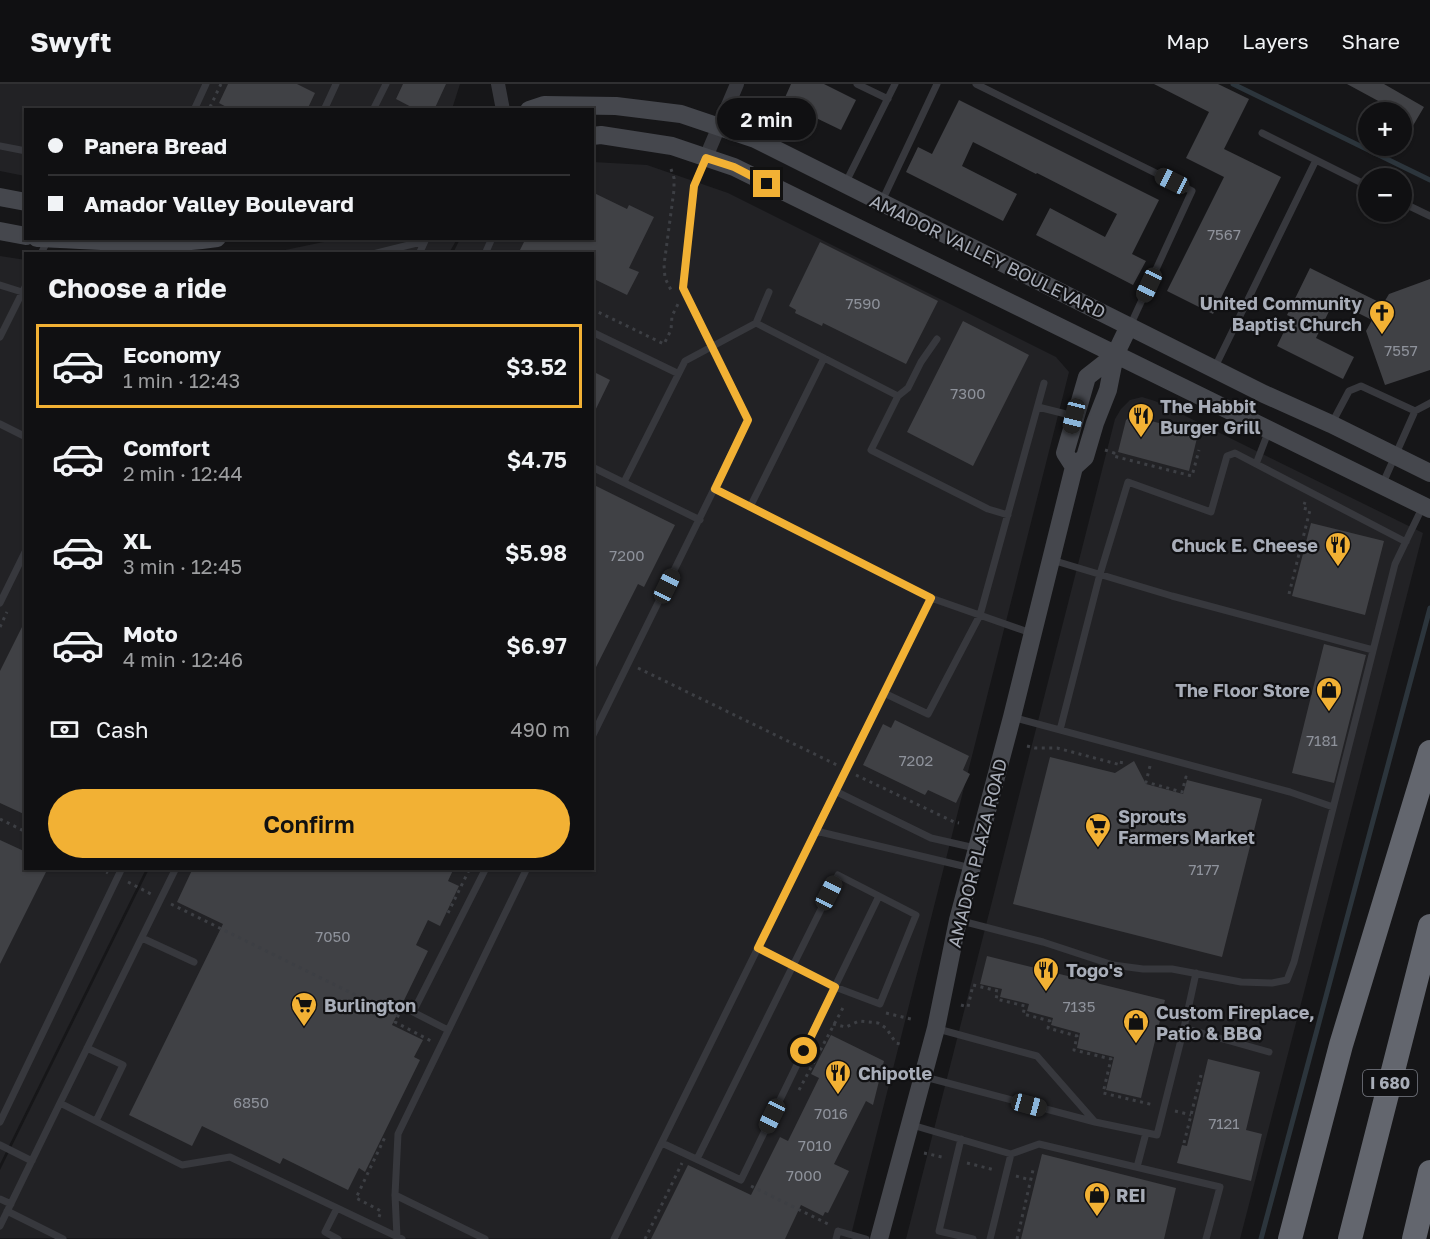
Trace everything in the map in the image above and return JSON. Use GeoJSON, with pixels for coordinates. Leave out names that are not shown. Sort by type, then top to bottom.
{"type":"FeatureCollection","features":[{"type":"Feature","properties":{"kind":"highway"},"geometry":{"type":"LineString","coordinates":[[1290,1239],[1341,1045],[1430,752]]}},
{"type":"Feature","properties":{"kind":"highway","name":"I 680"},"geometry":{"type":"LineString","coordinates":[[1350,1239],[1430,926]]}},
{"type":"Feature","properties":{"kind":"highway"},"geometry":{"type":"LineString","coordinates":[[1414,1239],[1430,1172]]}},
{"type":"Feature","properties":{"kind":"street"},"geometry":{"type":"LineString","coordinates":[[498,84],[503,108]]}},
{"type":"Feature","properties":{"kind":"street"},"geometry":{"type":"LineString","coordinates":[[706,158],[737,84]]}},
{"type":"Feature","properties":{"kind":"street","name":"AMADOR VALLEY BOULEVARD"},"geometry":{"type":"LineString","coordinates":[[535,108],[544,105],[616,106],[681,114],[755,139],[1264,394],[1430,473]]}},
{"type":"Feature","properties":{"kind":"street","name":"AMADOR VALLEY BOULEVARD"},"geometry":{"type":"LineString","coordinates":[[594,136],[602,135],[672,146],[734,167],[1426,507]]}},
{"type":"Feature","properties":{"kind":"street"},"geometry":{"type":"LineString","coordinates":[[0,197],[24,202]]}},
{"type":"Feature","properties":{"kind":"street"},"geometry":{"type":"LineString","coordinates":[[0,231],[24,236]]}},
{"type":"Feature","properties":{"kind":"street"},"geometry":{"type":"LineString","coordinates":[[99,240],[190,245],[209,240]]}},
{"type":"Feature","properties":{"kind":"street","name":"AMADOR PLAZA ROAD"},"geometry":{"type":"LineString","coordinates":[[879,1239],[936,1029],[958,920],[1012,717],[1074,466],[1085,457],[1108,390],[1115,355],[1129,326]]}},
{"type":"Feature","properties":{"kind":"street","name":"AMADOR PLAZA ROAD"},"geometry":{"type":"LineString","coordinates":[[1074,466],[1065,453],[1087,377],[1115,355]]}},
{"type":"Feature","properties":{"kind":"lane"},"geometry":{"type":"LineString","coordinates":[[195,108],[206,84]]}},
{"type":"Feature","properties":{"kind":"lane"},"geometry":{"type":"LineString","coordinates":[[325,108],[336,84]]}},
{"type":"Feature","properties":{"kind":"lane"},"geometry":{"type":"LineString","coordinates":[[374,108],[386,84]]}},
{"type":"Feature","properties":{"kind":"lane"},"geometry":{"type":"LineString","coordinates":[[857,84],[888,99]]}},
{"type":"Feature","properties":{"kind":"lane"},"geometry":{"type":"LineString","coordinates":[[845,185],[895,84]]}},
{"type":"Feature","properties":{"kind":"lane"},"geometry":{"type":"LineString","coordinates":[[881,203],[937,84]]}},
{"type":"Feature","properties":{"kind":"lane"},"geometry":{"type":"LineString","coordinates":[[975,84],[1192,191],[1129,326]]}},
{"type":"Feature","properties":{"kind":"lane"},"geometry":{"type":"LineString","coordinates":[[1262,133],[1358,181]]}},
{"type":"Feature","properties":{"kind":"lane"},"geometry":{"type":"LineString","coordinates":[[0,146],[24,151]]}},
{"type":"Feature","properties":{"kind":"lane"},"geometry":{"type":"LineString","coordinates":[[594,733],[748,420],[683,288],[694,186],[706,158]]}},
{"type":"Feature","properties":{"kind":"lane"},"geometry":{"type":"LineString","coordinates":[[1215,368],[1316,160]]}},
{"type":"Feature","properties":{"kind":"lane"},"geometry":{"type":"LineString","coordinates":[[1412,207],[1430,216]]}},
{"type":"Feature","properties":{"kind":"lane"},"geometry":{"type":"LineString","coordinates":[[381,252],[425,241],[420,252]]}},
{"type":"Feature","properties":{"kind":"lane"},"geometry":{"type":"LineString","coordinates":[[0,285],[24,288],[0,338]]}},
{"type":"Feature","properties":{"kind":"lane"},"geometry":{"type":"LineString","coordinates":[[624,482],[677,373],[685,362],[756,323],[769,292]]}},
{"type":"Feature","properties":{"kind":"lane"},"geometry":{"type":"LineString","coordinates":[[756,323],[898,396]]}},
{"type":"Feature","properties":{"kind":"lane"},"geometry":{"type":"LineString","coordinates":[[594,333],[677,373]]}},
{"type":"Feature","properties":{"kind":"lane"},"geometry":{"type":"LineString","coordinates":[[937,339],[921,362],[909,388],[898,396],[871,450],[988,509],[1008,515]]}},
{"type":"Feature","properties":{"kind":"lane"},"geometry":{"type":"LineString","coordinates":[[750,507],[824,358]]}},
{"type":"Feature","properties":{"kind":"lane"},"geometry":{"type":"LineString","coordinates":[[884,693],[928,714],[980,615],[1044,383]]}},
{"type":"Feature","properties":{"kind":"lane"},"geometry":{"type":"LineString","coordinates":[[1331,424],[1349,391],[1361,386],[1415,411]]}},
{"type":"Feature","properties":{"kind":"lane"},"geometry":{"type":"LineString","coordinates":[[1382,486],[1415,411],[1430,403]]}},
{"type":"Feature","properties":{"kind":"lane"},"geometry":{"type":"LineString","coordinates":[[1038,407],[1074,416]]}},
{"type":"Feature","properties":{"kind":"lane"},"geometry":{"type":"LineString","coordinates":[[0,424],[24,437]]}},
{"type":"Feature","properties":{"kind":"lane"},"geometry":{"type":"LineString","coordinates":[[1256,464],[1269,430]]}},
{"type":"Feature","properties":{"kind":"lane"},"geometry":{"type":"LineString","coordinates":[[1060,730],[1100,574],[1128,482],[1212,512],[1227,456],[1235,453],[1406,542]]}},
{"type":"Feature","properties":{"kind":"lane"},"geometry":{"type":"LineString","coordinates":[[594,468],[700,520]]}},
{"type":"Feature","properties":{"kind":"lane"},"geometry":{"type":"LineString","coordinates":[[715,489],[931,598],[1033,634]]}},
{"type":"Feature","properties":{"kind":"lane"},"geometry":{"type":"LineString","coordinates":[[958,920],[1042,942],[1113,965],[1143,969],[1172,969],[1241,982],[1272,983],[1287,980],[1294,962],[1395,564],[1426,507]]}},
{"type":"Feature","properties":{"kind":"lane"},"geometry":{"type":"LineString","coordinates":[[0,603],[24,554]]}},
{"type":"Feature","properties":{"kind":"lane"},"geometry":{"type":"LineString","coordinates":[[1052,560],[1172,596],[1373,650]]}},
{"type":"Feature","properties":{"kind":"lane"},"geometry":{"type":"LineString","coordinates":[[614,1239],[931,598]]}},
{"type":"Feature","properties":{"kind":"lane"},"geometry":{"type":"LineString","coordinates":[[1012,717],[1290,792],[1333,807]]}},
{"type":"Feature","properties":{"kind":"lane"},"geometry":{"type":"LineString","coordinates":[[836,791],[931,838],[977,849]]}},
{"type":"Feature","properties":{"kind":"lane"},"geometry":{"type":"LineString","coordinates":[[816,831],[972,868]]}},
{"type":"Feature","properties":{"kind":"lane"},"geometry":{"type":"LineString","coordinates":[[0,1122],[121,870]]}},
{"type":"Feature","properties":{"kind":"lane"},"geometry":{"type":"LineString","coordinates":[[0,1226],[176,870]]}},
{"type":"Feature","properties":{"kind":"lane"},"geometry":{"type":"LineString","coordinates":[[448,1030],[413,1012],[485,870]]}},
{"type":"Feature","properties":{"kind":"lane"},"geometry":{"type":"LineString","coordinates":[[398,1238],[395,1195],[398,1134],[526,870]]}},
{"type":"Feature","properties":{"kind":"lane"},"geometry":{"type":"LineString","coordinates":[[697,1159],[793,966],[838,875],[916,915],[880,1004],[835,987],[793,966],[758,948]]}},
{"type":"Feature","properties":{"kind":"lane"},"geometry":{"type":"LineString","coordinates":[[662,1143],[741,1180],[879,896]]}},
{"type":"Feature","properties":{"kind":"lane"},"geometry":{"type":"LineString","coordinates":[[142,938],[194,962]]}},
{"type":"Feature","properties":{"kind":"lane"},"geometry":{"type":"LineString","coordinates":[[922,1076],[1095,1122],[1157,1135],[1196,973]]}},
{"type":"Feature","properties":{"kind":"lane"},"geometry":{"type":"LineString","coordinates":[[936,1029],[1037,1056],[1095,1122]]}},
{"type":"Feature","properties":{"kind":"lane"},"geometry":{"type":"LineString","coordinates":[[1184,1029],[1269,1052]]}},
{"type":"Feature","properties":{"kind":"lane"},"geometry":{"type":"LineString","coordinates":[[87,1048],[123,1065],[96,1121]]}},
{"type":"Feature","properties":{"kind":"lane"},"geometry":{"type":"LineString","coordinates":[[60,1103],[182,1165],[230,1157],[398,1238]]}},
{"type":"Feature","properties":{"kind":"lane"},"geometry":{"type":"LineString","coordinates":[[909,1124],[1011,1154],[1039,1144],[1220,1187],[1206,1239]]}},
{"type":"Feature","properties":{"kind":"lane"},"geometry":{"type":"LineString","coordinates":[[1137,1167],[1146,1133]]}},
{"type":"Feature","properties":{"kind":"lane"},"geometry":{"type":"LineString","coordinates":[[962,1139],[939,1231],[973,1239]]}},
{"type":"Feature","properties":{"kind":"lane"},"geometry":{"type":"LineString","coordinates":[[0,1145],[32,1161]]}},
{"type":"Feature","properties":{"kind":"lane"},"geometry":{"type":"LineString","coordinates":[[990,1239],[1011,1154]]}},
{"type":"Feature","properties":{"kind":"lane"},"geometry":{"type":"LineString","coordinates":[[395,1195],[485,1239]]}},
{"type":"Feature","properties":{"kind":"lane"},"geometry":{"type":"LineString","coordinates":[[0,1199],[9,1208],[63,1239]]}},
{"type":"Feature","properties":{"kind":"lane"},"geometry":{"type":"LineString","coordinates":[[337,1208],[325,1232],[338,1239]]}},
{"type":"Feature","properties":{"kind":"lane"},"geometry":{"type":"LineString","coordinates":[[837,1235],[866,1239]]}},
{"type":"Feature","properties":{"kind":"path"},"geometry":{"type":"LineString","coordinates":[[210,108],[221,84]]}},
{"type":"Feature","properties":{"kind":"path"},"geometry":{"type":"LineString","coordinates":[[671,169],[674,190],[664,266],[665,278],[673,295]]}},
{"type":"Feature","properties":{"kind":"path"},"geometry":{"type":"LineString","coordinates":[[594,310],[664,344],[671,330],[672,316],[678,303]]}},
{"type":"Feature","properties":{"kind":"path"},"geometry":{"type":"LineString","coordinates":[[1104,450],[1114,453],[1113,456],[1192,476],[1199,450]]}},
{"type":"Feature","properties":{"kind":"path"},"geometry":{"type":"LineString","coordinates":[[1289,594],[1310,510],[1303,508],[1304,488]]}},
{"type":"Feature","properties":{"kind":"path"},"geometry":{"type":"LineString","coordinates":[[629,663],[959,823]]}},
{"type":"Feature","properties":{"kind":"path"},"geometry":{"type":"LineString","coordinates":[[1027,746],[1057,748],[1121,765],[1122,757],[1132,760]]}},
{"type":"Feature","properties":{"kind":"path"},"geometry":{"type":"LineString","coordinates":[[1141,762],[1150,765],[1146,782],[1182,792],[1186,777],[1196,780]]}},
{"type":"Feature","properties":{"kind":"path"},"geometry":{"type":"LineString","coordinates":[[0,819],[24,831]]}},
{"type":"Feature","properties":{"kind":"path"},"geometry":{"type":"LineString","coordinates":[[104,870],[398,1016]]}},
{"type":"Feature","properties":{"kind":"path"},"geometry":{"type":"LineString","coordinates":[[444,921],[469,870]]}},
{"type":"Feature","properties":{"kind":"path"},"geometry":{"type":"LineString","coordinates":[[961,1005],[968,1007],[973,985],[998,991],[996,999],[1025,1006],[1023,1014],[1050,1021],[1048,1028],[1077,1036],[1074,1050],[1111,1059],[1103,1093],[1191,1115]]}},
{"type":"Feature","properties":{"kind":"path"},"geometry":{"type":"LineString","coordinates":[[403,1005],[395,1022],[432,1041],[427,1051]]}},
{"type":"Feature","properties":{"kind":"path"},"geometry":{"type":"LineString","coordinates":[[833,1024],[846,1027],[859,1021],[878,1023],[886,1028],[896,1043],[904,1045]]}},
{"type":"Feature","properties":{"kind":"path"},"geometry":{"type":"LineString","coordinates":[[1184,1143],[1202,1075]]}},
{"type":"Feature","properties":{"kind":"path"},"geometry":{"type":"LineString","coordinates":[[376,1226],[381,1211],[356,1198],[386,1135]]}},
{"type":"Feature","properties":{"kind":"path"},"geometry":{"type":"LineString","coordinates":[[924,1153],[1030,1180]]}},
{"type":"Feature","properties":{"kind":"path"},"geometry":{"type":"LineString","coordinates":[[1017,1239],[1033,1170]]}},
{"type":"Feature","properties":{"kind":"path"},"geometry":{"type":"LineString","coordinates":[[751,1186],[828,1223],[837,1235]]}},
{"type":"Feature","properties":{"kind":"shaded area"},"geometry":{"type":"Polygon","coordinates":[[[0,84],[460,84],[452,108],[24,108],[24,176],[0,171],[0,84]]]}},
{"type":"Feature","properties":{"kind":"shaded area"},"geometry":{"type":"Polygon","coordinates":[[[594,162],[647,165],[728,193],[1056,357],[1069,372],[850,1239],[0,1238],[0,1170],[149,870],[594,870],[594,252],[454,252],[460,240],[594,240],[594,162]]]}},
{"type":"Feature","properties":{"kind":"shaded area"},"geometry":{"type":"Polygon","coordinates":[[[333,240],[456,240],[450,252],[276,252],[333,240]]]}},
{"type":"Feature","properties":{"kind":"shaded area"},"geometry":{"type":"Polygon","coordinates":[[[0,256],[24,260],[24,870],[146,870],[0,1164],[0,256]]]}},
{"type":"Feature","properties":{"kind":"shaded area"},"geometry":{"type":"Polygon","coordinates":[[[1142,397],[1155,401],[1423,533],[1240,1239],[906,1239],[1115,419],[1130,400],[1142,397]]]}},
{"type":"Feature","properties":{"kind":"building"},"geometry":{"type":"Polygon","coordinates":[[[228,84],[297,84],[315,93],[308,108],[228,108],[219,103],[228,84]]]}},
{"type":"Feature","properties":{"kind":"building"},"geometry":{"type":"Polygon","coordinates":[[[403,84],[446,84],[435,108],[413,108],[396,99],[403,84]]]}},
{"type":"Feature","properties":{"kind":"building"},"geometry":{"type":"Polygon","coordinates":[[[791,84],[824,84],[856,100],[841,130],[783,102],[791,84]]]}},
{"type":"Feature","properties":{"kind":"building"},"geometry":{"type":"Polygon","coordinates":[[[1154,84],[1218,84],[1249,99],[1224,149],[1281,177],[1213,314],[1167,291],[1224,177],[1186,158],[1209,112],[1154,84]]]}},
{"type":"Feature","properties":{"kind":"building"},"geometry":{"type":"Polygon","coordinates":[[[1347,84],[1384,84],[1424,107],[1412,127],[1412,102],[1380,102],[1347,84]]]}},
{"type":"Feature","properties":{"kind":"building"},"geometry":{"type":"Polygon","coordinates":[[[959,100],[1159,200],[1132,254],[1146,261],[1133,285],[1036,235],[1050,208],[1105,237],[1117,214],[1037,173],[973,142],[962,166],[1017,194],[1003,221],[906,172],[918,147],[932,154],[959,100]]]}},
{"type":"Feature","properties":{"kind":"building"},"geometry":{"type":"Polygon","coordinates":[[[594,193],[627,209],[629,205],[654,217],[629,268],[639,272],[627,295],[594,279],[594,252],[519,252],[525,240],[594,240],[594,193]]]}},
{"type":"Feature","properties":{"kind":"building"},"geometry":{"type":"Polygon","coordinates":[[[820,242],[938,301],[906,364],[823,323],[822,326],[795,313],[796,310],[789,306],[820,242]]]}},
{"type":"Feature","properties":{"kind":"building"},"geometry":{"type":"Polygon","coordinates":[[[1310,268],[1383,304],[1389,294],[1430,279],[1430,370],[1385,385],[1366,331],[1372,320],[1334,301],[1316,338],[1354,357],[1343,379],[1277,346],[1291,317],[1287,315],[1310,268]]]}},
{"type":"Feature","properties":{"kind":"building"},"geometry":{"type":"Polygon","coordinates":[[[963,321],[1029,355],[973,466],[907,432],[963,321]]]}},
{"type":"Feature","properties":{"kind":"building"},"geometry":{"type":"Polygon","coordinates":[[[594,372],[610,380],[594,413],[594,372]]]}},
{"type":"Feature","properties":{"kind":"building"},"geometry":{"type":"Polygon","coordinates":[[[1131,416],[1175,427],[1174,432],[1197,438],[1189,471],[1118,452],[1126,420],[1131,416]]]}},
{"type":"Feature","properties":{"kind":"building"},"geometry":{"type":"Polygon","coordinates":[[[594,485],[675,525],[644,587],[638,584],[594,671],[594,485]]]}},
{"type":"Feature","properties":{"kind":"building"},"geometry":{"type":"Polygon","coordinates":[[[1311,523],[1384,541],[1365,615],[1292,596],[1311,523]]]}},
{"type":"Feature","properties":{"kind":"building"},"geometry":{"type":"Polygon","coordinates":[[[24,623],[24,814],[0,803],[0,671],[24,623]]]}},
{"type":"Feature","properties":{"kind":"building"},"geometry":{"type":"Polygon","coordinates":[[[1324,644],[1366,655],[1334,783],[1292,773],[1324,644]]]}},
{"type":"Feature","properties":{"kind":"building"},"geometry":{"type":"Polygon","coordinates":[[[895,720],[969,756],[963,770],[970,774],[956,803],[928,790],[925,795],[863,765],[883,724],[891,728],[895,720]]]}},
{"type":"Feature","properties":{"kind":"building","name":"Sprouts Farmers Market"},"geometry":{"type":"Polygon","coordinates":[[[1050,757],[1115,773],[1134,761],[1146,784],[1183,794],[1187,780],[1262,799],[1222,957],[1013,904],[1050,757]]]}},
{"type":"Feature","properties":{"kind":"building"},"geometry":{"type":"Polygon","coordinates":[[[0,840],[24,851],[24,870],[47,870],[0,964],[0,840]]]}},
{"type":"Feature","properties":{"kind":"building"},"geometry":{"type":"Polygon","coordinates":[[[192,870],[453,870],[448,881],[459,886],[440,926],[428,920],[416,945],[428,951],[392,1025],[423,1040],[414,1057],[420,1060],[365,1172],[359,1168],[348,1190],[283,1158],[280,1164],[202,1126],[192,1146],[129,1115],[223,924],[177,902],[192,870]]]}},
{"type":"Feature","properties":{"kind":"building"},"geometry":{"type":"Polygon","coordinates":[[[987,956],[1165,1000],[1141,1098],[1106,1090],[1114,1057],[1077,1048],[1080,1033],[1051,1025],[1053,1018],[1027,1011],[1029,1004],[1000,997],[1002,989],[980,984],[987,956]]]}},
{"type":"Feature","properties":{"kind":"building"},"geometry":{"type":"Polygon","coordinates":[[[831,1035],[884,1061],[873,1105],[866,1101],[834,1164],[849,1171],[828,1213],[825,1212],[823,1216],[801,1205],[785,1239],[651,1239],[688,1165],[751,1195],[780,1137],[788,1141],[819,1078],[811,1074],[831,1035]]]}},
{"type":"Feature","properties":{"kind":"building"},"geometry":{"type":"Polygon","coordinates":[[[1208,1059],[1260,1072],[1246,1130],[1262,1134],[1251,1181],[1177,1163],[1182,1145],[1187,1146],[1208,1059]]]}},
{"type":"Feature","properties":{"kind":"building"},"geometry":{"type":"Polygon","coordinates":[[[1042,1154],[1176,1188],[1164,1239],[1021,1239],[1042,1154]]]}},
{"type":"Feature","properties":{"kind":"waterway"},"geometry":{"type":"LineString","coordinates":[[1233,84],[1430,180]]}},
{"type":"Feature","properties":{"kind":"waterway"},"geometry":{"type":"LineString","coordinates":[[1261,1239],[1430,608]]}},
{"type":"Feature","properties":{"kind":"place","name":"United Community Baptist Church"},"geometry":{"type":"Point","coordinates":[1382,336]}},
{"type":"Feature","properties":{"kind":"place","name":"The Habbit Burger Grill"},"geometry":{"type":"Point","coordinates":[1141,439]}},
{"type":"Feature","properties":{"kind":"place","name":"Chuck E. Cheese"},"geometry":{"type":"Point","coordinates":[1338,568]}},
{"type":"Feature","properties":{"kind":"place","name":"The Floor Store"},"geometry":{"type":"Point","coordinates":[1329,713]}},
{"type":"Feature","properties":{"kind":"place","name":"Sprouts Farmers Market"},"geometry":{"type":"Point","coordinates":[1098,849]}},
{"type":"Feature","properties":{"kind":"place","name":"Togo's"},"geometry":{"type":"Point","coordinates":[1046,993]}},
{"type":"Feature","properties":{"kind":"place","name":"Burlington"},"geometry":{"type":"Point","coordinates":[304,1028]}},
{"type":"Feature","properties":{"kind":"place","name":"Custom Fireplace, Patio & BBQ"},"geometry":{"type":"Point","coordinates":[1136,1045]}},
{"type":"Feature","properties":{"kind":"place","name":"Chipotle"},"geometry":{"type":"Point","coordinates":[838,1096]}},
{"type":"Feature","properties":{"kind":"place","name":"REI"},"geometry":{"type":"Point","coordinates":[1097,1218]}},
{"type":"Feature","properties":{"kind":"route"},"geometry":{"type":"LineString","coordinates":[[767,184],[734,167],[706,158],[694,186],[683,288],[748,420],[715,489],[931,598],[758,948],[835,987],[804,1051]]}}]}
